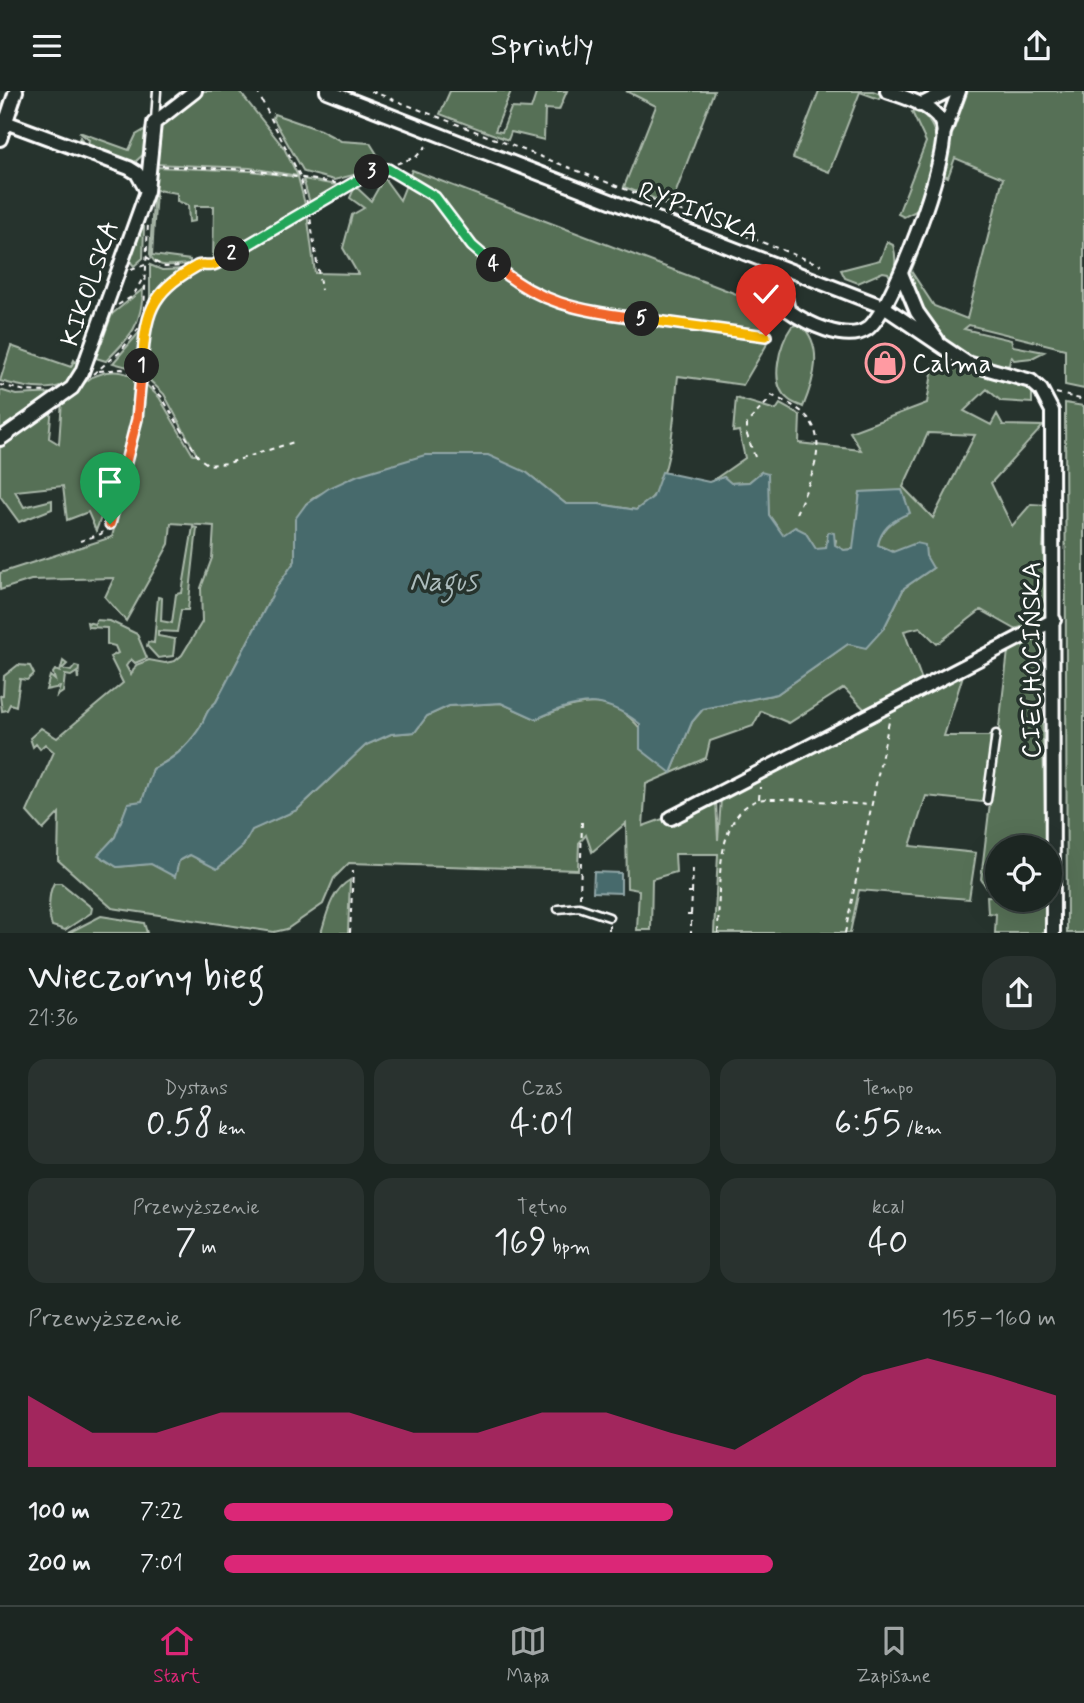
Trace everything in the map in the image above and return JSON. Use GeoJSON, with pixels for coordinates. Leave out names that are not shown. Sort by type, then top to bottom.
{"type":"FeatureCollection","features":[{"type":"Feature","properties":{"kind":"street"},"geometry":{"type":"LineString","coordinates":[[0,139],[3,121],[16,91]]}},
{"type":"Feature","properties":{"kind":"street"},"geometry":{"type":"LineString","coordinates":[[154,123],[195,91]]}},
{"type":"Feature","properties":{"kind":"street","name":"RYPIŃSKA"},"geometry":{"type":"LineString","coordinates":[[327,91],[884,307],[967,363],[1019,376],[1041,390]]}},
{"type":"Feature","properties":{"kind":"street"},"geometry":{"type":"LineString","coordinates":[[887,91],[920,104],[937,116],[943,135]]}},
{"type":"Feature","properties":{"kind":"street"},"geometry":{"type":"LineString","coordinates":[[920,104],[948,91]]}},
{"type":"Feature","properties":{"kind":"street"},"geometry":{"type":"LineString","coordinates":[[778,266],[788,310],[812,323],[853,334],[868,329],[884,307],[901,273],[938,171],[943,135],[959,91]]}},
{"type":"Feature","properties":{"kind":"street"},"geometry":{"type":"LineString","coordinates":[[3,121],[130,168],[141,179],[147,191]]}},
{"type":"Feature","properties":{"kind":"street","name":"KIKOLSKA"},"geometry":{"type":"LineString","coordinates":[[69,390],[82,372],[147,191],[154,123]]}},
{"type":"Feature","properties":{"kind":"street"},"geometry":{"type":"LineString","coordinates":[[130,168],[151,158]]}},
{"type":"Feature","properties":{"kind":"street"},"geometry":{"type":"LineString","coordinates":[[901,273],[917,312],[944,349]]}},
{"type":"Feature","properties":{"kind":"street"},"geometry":{"type":"LineString","coordinates":[[0,439],[69,390]]}},
{"type":"Feature","properties":{"kind":"street","name":"CIECHOCIŃSKA"},"geometry":{"type":"LineString","coordinates":[[1041,390],[1052,411],[1053,933]]}},
{"type":"Feature","properties":{"kind":"street"},"geometry":{"type":"LineString","coordinates":[[671,818],[1054,620]]}},
{"type":"Feature","properties":{"kind":"lane"},"geometry":{"type":"LineString","coordinates":[[154,123],[157,91]]}},
{"type":"Feature","properties":{"kind":"lane"},"geometry":{"type":"LineString","coordinates":[[987,800],[996,734]]}},
{"type":"Feature","properties":{"kind":"lane"},"geometry":{"type":"LineString","coordinates":[[558,909],[579,907],[609,917]]}},
{"type":"Feature","properties":{"kind":"path"},"geometry":{"type":"LineString","coordinates":[[257,91],[300,176],[309,210],[321,290]]}},
{"type":"Feature","properties":{"kind":"path"},"geometry":{"type":"LineString","coordinates":[[371,91],[821,265]]}},
{"type":"Feature","properties":{"kind":"path"},"geometry":{"type":"LineString","coordinates":[[146,257],[160,266],[216,264],[364,175],[388,169],[415,157],[438,134]]}},
{"type":"Feature","properties":{"kind":"path"},"geometry":{"type":"LineString","coordinates":[[151,158],[300,176],[341,184],[356,181]]}},
{"type":"Feature","properties":{"kind":"path"},"geometry":{"type":"LineString","coordinates":[[388,169],[435,197],[472,246],[521,288],[579,310],[766,336]]}},
{"type":"Feature","properties":{"kind":"path"},"geometry":{"type":"LineString","coordinates":[[80,541],[101,534],[110,524],[137,419],[145,321],[148,213]]}},
{"type":"Feature","properties":{"kind":"path"},"geometry":{"type":"LineString","coordinates":[[119,269],[134,269],[146,265]]}},
{"type":"Feature","properties":{"kind":"path"},"geometry":{"type":"LineString","coordinates":[[90,376],[119,353],[173,281],[197,265]]}},
{"type":"Feature","properties":{"kind":"path"},"geometry":{"type":"LineString","coordinates":[[105,311],[133,296],[146,272]]}},
{"type":"Feature","properties":{"kind":"path"},"geometry":{"type":"LineString","coordinates":[[99,370],[122,369],[141,377],[161,396],[199,458],[209,465],[228,463],[297,441]]}},
{"type":"Feature","properties":{"kind":"path"},"geometry":{"type":"LineString","coordinates":[[0,385],[26,391],[69,390]]}},
{"type":"Feature","properties":{"kind":"path"},"geometry":{"type":"LineString","coordinates":[[1041,390],[1084,400]]}},
{"type":"Feature","properties":{"kind":"path"},"geometry":{"type":"LineString","coordinates":[[755,457],[747,435],[747,423],[771,396],[809,419],[819,443],[814,468],[794,516]]}},
{"type":"Feature","properties":{"kind":"path"},"geometry":{"type":"LineString","coordinates":[[845,933],[894,703]]}},
{"type":"Feature","properties":{"kind":"path"},"geometry":{"type":"LineString","coordinates":[[718,933],[723,847],[738,813],[759,800],[872,805]]}},
{"type":"Feature","properties":{"kind":"path"},"geometry":{"type":"LineString","coordinates":[[579,907],[582,821]]}},
{"type":"Feature","properties":{"kind":"path"},"geometry":{"type":"LineString","coordinates":[[691,933],[689,915],[693,866]]}},
{"type":"Feature","properties":{"kind":"path"},"geometry":{"type":"LineString","coordinates":[[350,933],[353,870]]}},
{"type":"Feature","properties":{"kind":"green space"},"geometry":{"type":"Polygon","coordinates":[[[203,91],[239,91],[284,148],[298,176],[250,168],[153,164],[161,126],[172,113],[203,91]]]}},
{"type":"Feature","properties":{"kind":"green space"},"geometry":{"type":"Polygon","coordinates":[[[450,91],[511,91],[495,131],[502,132],[511,108],[531,109],[537,91],[567,91],[559,110],[545,109],[544,140],[511,132],[508,140],[440,114],[450,91]]]}},
{"type":"Feature","properties":{"kind":"green space"},"geometry":{"type":"Polygon","coordinates":[[[626,91],[714,91],[671,205],[624,187],[656,106],[626,91]]]}},
{"type":"Feature","properties":{"kind":"green space"},"geometry":{"type":"Polygon","coordinates":[[[819,91],[873,91],[881,94],[879,99],[860,92],[829,172],[793,158],[819,91]]]}},
{"type":"Feature","properties":{"kind":"green space"},"geometry":{"type":"Polygon","coordinates":[[[968,91],[1084,91],[1084,389],[1065,385],[1065,349],[969,325],[964,329],[1011,340],[1013,346],[1044,352],[1032,358],[1014,360],[1011,356],[1009,365],[995,368],[968,360],[945,340],[919,304],[910,286],[908,272],[916,252],[918,254],[911,271],[934,306],[967,319],[1003,178],[955,158],[948,177],[944,175],[948,161],[946,151],[968,91]]]}},
{"type":"Feature","properties":{"kind":"green space"},"geometry":{"type":"Polygon","coordinates":[[[920,111],[930,122],[935,134],[936,158],[918,210],[904,217],[898,214],[926,142],[912,112],[920,111]]]}},
{"type":"Feature","properties":{"kind":"green space"},"geometry":{"type":"Polygon","coordinates":[[[274,114],[320,130],[341,141],[370,143],[385,167],[334,180],[304,172],[273,118],[274,114]]]}},
{"type":"Feature","properties":{"kind":"green space"},"geometry":{"type":"Polygon","coordinates":[[[146,129],[146,152],[135,162],[77,143],[80,137],[83,143],[88,144],[89,140],[79,132],[129,150],[136,135],[146,129]]]}},
{"type":"Feature","properties":{"kind":"green space"},"geometry":{"type":"Polygon","coordinates":[[[155,167],[251,171],[298,177],[306,208],[213,263],[214,206],[195,206],[195,221],[189,222],[188,205],[177,201],[177,193],[156,190],[152,255],[190,260],[190,264],[161,265],[156,263],[150,254],[155,167]]]}},
{"type":"Feature","properties":{"kind":"green space"},"geometry":{"type":"Polygon","coordinates":[[[412,170],[773,308],[766,346],[743,385],[678,376],[672,438],[665,470],[653,496],[636,510],[599,504],[566,504],[526,472],[358,475],[316,496],[306,504],[295,561],[276,588],[216,702],[184,747],[153,769],[142,802],[128,804],[115,837],[99,855],[117,867],[179,861],[190,855],[243,846],[251,830],[297,810],[366,745],[391,734],[415,732],[427,716],[449,706],[501,703],[536,719],[584,704],[602,704],[617,709],[631,719],[644,733],[671,773],[692,722],[703,709],[777,694],[848,644],[884,628],[904,588],[933,568],[877,545],[897,514],[902,491],[860,492],[854,549],[844,550],[835,545],[836,540],[827,536],[826,549],[816,550],[805,532],[790,532],[783,536],[769,515],[761,472],[749,482],[730,483],[724,477],[709,483],[745,458],[739,431],[733,432],[736,398],[776,410],[780,404],[800,415],[799,443],[861,450],[850,432],[927,403],[934,361],[1032,386],[1032,403],[1001,401],[987,389],[964,411],[991,425],[997,414],[1003,425],[1043,426],[991,483],[1012,526],[1031,504],[1046,505],[1043,548],[1051,618],[1015,629],[981,610],[937,644],[920,627],[904,631],[923,683],[868,713],[844,688],[789,723],[761,711],[753,726],[710,741],[706,758],[646,784],[643,826],[716,800],[718,840],[721,799],[964,672],[944,736],[990,736],[991,756],[982,802],[926,796],[910,846],[976,853],[969,899],[859,890],[850,933],[714,933],[718,854],[675,854],[676,872],[652,879],[651,930],[637,930],[639,890],[627,888],[626,823],[592,852],[586,835],[579,843],[578,870],[349,863],[334,878],[323,904],[287,929],[274,932],[112,908],[58,860],[59,813],[43,830],[27,812],[54,752],[45,744],[40,749],[36,744],[33,747],[30,738],[41,728],[57,738],[123,683],[110,657],[118,653],[115,646],[107,644],[107,628],[88,627],[87,622],[95,624],[96,620],[110,621],[137,634],[147,658],[135,663],[131,659],[126,666],[131,675],[136,665],[149,660],[165,663],[175,661],[182,655],[202,622],[201,588],[212,558],[214,526],[171,523],[169,544],[126,621],[105,597],[114,578],[31,580],[0,590],[0,573],[112,537],[140,422],[143,382],[159,397],[193,455],[197,455],[164,394],[143,374],[147,324],[153,309],[166,291],[184,276],[215,267],[307,213],[315,273],[358,274],[343,248],[352,215],[364,208],[350,198],[355,186],[371,201],[384,178],[400,200],[412,170]],[[928,433],[903,487],[933,518],[975,435],[928,433]]]}},
{"type":"Feature","properties":{"kind":"green space"},"geometry":{"type":"Polygon","coordinates":[[[303,179],[342,186],[310,203],[303,179]]]}},
{"type":"Feature","properties":{"kind":"green space"},"geometry":{"type":"Polygon","coordinates":[[[137,227],[144,227],[143,258],[134,266],[128,259],[137,227]]]}},
{"type":"Feature","properties":{"kind":"green space"},"geometry":{"type":"Polygon","coordinates":[[[887,242],[893,245],[895,254],[892,281],[888,273],[883,272],[858,283],[845,278],[841,270],[880,260],[887,242]]]}},
{"type":"Feature","properties":{"kind":"green space"},"geometry":{"type":"Polygon","coordinates":[[[150,265],[162,270],[190,269],[169,282],[150,307],[150,265]]]}},
{"type":"Feature","properties":{"kind":"green space"},"geometry":{"type":"Polygon","coordinates":[[[143,289],[140,312],[134,329],[106,361],[96,358],[112,314],[143,289]]]}},
{"type":"Feature","properties":{"kind":"green space"},"geometry":{"type":"Polygon","coordinates":[[[800,324],[813,342],[815,353],[811,386],[803,407],[782,392],[777,374],[783,342],[792,326],[800,324]]]}},
{"type":"Feature","properties":{"kind":"green space"},"geometry":{"type":"Polygon","coordinates":[[[142,329],[138,373],[135,369],[113,363],[142,329]]]}},
{"type":"Feature","properties":{"kind":"green space"},"geometry":{"type":"Polygon","coordinates":[[[11,346],[71,367],[74,360],[78,365],[74,376],[67,383],[46,388],[0,381],[11,346]]]}},
{"type":"Feature","properties":{"kind":"green space"},"geometry":{"type":"Polygon","coordinates":[[[106,372],[126,373],[135,381],[136,410],[116,478],[96,531],[88,512],[67,520],[63,486],[15,491],[24,507],[52,500],[52,509],[19,522],[0,496],[0,448],[52,406],[49,438],[59,444],[62,400],[92,377],[106,372]]]}},
{"type":"Feature","properties":{"kind":"green space"},"geometry":{"type":"Polygon","coordinates":[[[0,390],[16,395],[56,393],[0,435],[0,390]]]}},
{"type":"Feature","properties":{"kind":"green space"},"geometry":{"type":"Polygon","coordinates":[[[1065,403],[1084,406],[1084,933],[1067,933],[1065,403]]]}},
{"type":"Feature","properties":{"kind":"green space"},"geometry":{"type":"Polygon","coordinates":[[[193,527],[197,528],[188,610],[181,610],[177,632],[158,631],[158,636],[175,639],[173,656],[158,658],[147,646],[148,642],[154,643],[158,597],[162,598],[161,621],[172,623],[176,594],[182,593],[193,527]]]}},
{"type":"Feature","properties":{"kind":"green space"},"geometry":{"type":"Polygon","coordinates":[[[1040,633],[1046,835],[986,835],[1008,651],[1040,633]]]}},
{"type":"Feature","properties":{"kind":"green space"},"geometry":{"type":"Polygon","coordinates":[[[63,661],[67,664],[62,669],[71,671],[75,666],[79,667],[78,680],[77,672],[71,676],[65,675],[63,692],[57,696],[60,687],[46,690],[50,676],[55,680],[53,673],[55,670],[60,672],[63,661]]]}},
{"type":"Feature","properties":{"kind":"green space"},"geometry":{"type":"Polygon","coordinates":[[[18,665],[30,666],[34,674],[27,680],[20,679],[16,706],[10,704],[7,710],[2,711],[0,696],[3,695],[4,676],[18,665]]]}},
{"type":"Feature","properties":{"kind":"green space"},"geometry":{"type":"Polygon","coordinates":[[[985,845],[985,885],[981,879],[985,845]]]}},
{"type":"Feature","properties":{"kind":"green space"},"geometry":{"type":"Polygon","coordinates":[[[350,880],[348,933],[321,933],[334,897],[350,880]]]}},
{"type":"Feature","properties":{"kind":"green space"},"geometry":{"type":"Polygon","coordinates":[[[54,883],[61,883],[92,908],[91,913],[65,930],[52,926],[49,910],[54,883]]]}},
{"type":"Feature","properties":{"kind":"green space"},"geometry":{"type":"Polygon","coordinates":[[[1049,912],[1048,933],[995,933],[996,914],[988,913],[1049,912]]]}},
{"type":"Feature","properties":{"kind":"green space"},"geometry":{"type":"Polygon","coordinates":[[[101,916],[144,923],[147,933],[68,933],[101,916]]]}},
{"type":"Feature","properties":{"kind":"water","name":"Nagus"},"geometry":{"type":"Polygon","coordinates":[[[425,455],[488,455],[526,472],[566,504],[599,504],[636,510],[653,497],[662,472],[709,482],[724,477],[731,483],[749,482],[761,472],[768,474],[769,515],[783,535],[795,527],[805,532],[816,549],[826,548],[828,532],[834,533],[835,545],[844,550],[853,549],[860,492],[902,490],[910,513],[889,525],[878,545],[893,552],[916,543],[925,545],[926,556],[933,568],[904,588],[884,628],[866,648],[848,644],[777,694],[703,709],[692,722],[671,773],[640,749],[640,724],[626,714],[601,704],[577,704],[536,719],[501,703],[449,706],[427,716],[415,732],[391,734],[366,745],[297,810],[252,830],[243,846],[217,869],[190,855],[179,861],[175,877],[151,864],[117,867],[98,855],[115,837],[128,803],[142,801],[153,769],[184,747],[216,702],[276,588],[295,561],[295,519],[306,504],[329,488],[358,475],[425,455]]]}},
{"type":"Feature","properties":{"kind":"water"},"geometry":{"type":"Polygon","coordinates":[[[594,872],[621,873],[621,893],[593,892],[594,872]]]}},
{"type":"Feature","properties":{"kind":"place","name":"Calma"},"geometry":{"type":"Point","coordinates":[885,363]}},
{"type":"Feature","properties":{"kind":"route"},"geometry":{"type":"LineString","coordinates":[[110,524],[137,419],[145,321],[162,293],[176,278],[191,272],[197,265],[216,264],[364,175],[375,171],[388,169],[435,197],[472,246],[521,288],[579,310],[766,336]]}}]}
